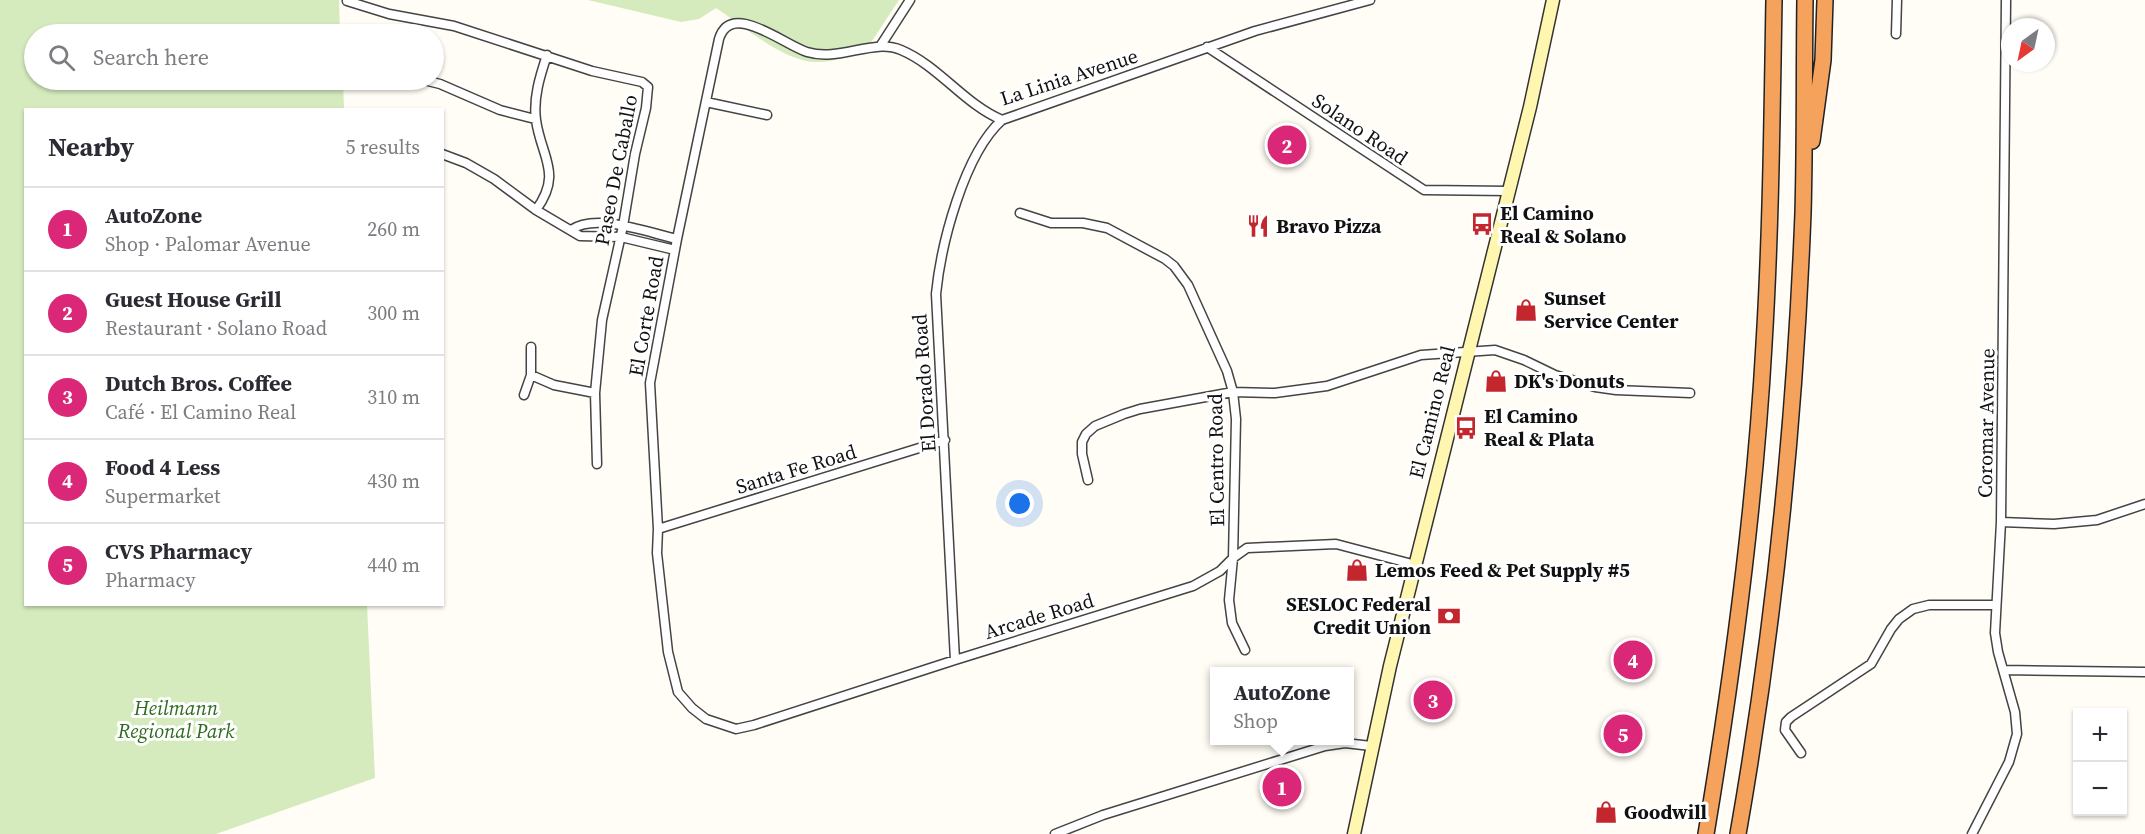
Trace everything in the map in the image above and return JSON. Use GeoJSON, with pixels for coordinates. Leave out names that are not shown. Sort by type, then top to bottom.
{"type":"FeatureCollection","features":[{"type":"Feature","properties":{"kind":"highway"},"geometry":{"type":"LineString","coordinates":[[1706,834],[1744,570],[1764,346],[1771,184],[1774,0]]}},
{"type":"Feature","properties":{"kind":"highway"},"geometry":{"type":"LineString","coordinates":[[1738,834],[1753,743],[1773,586],[1793,373],[1803,212],[1805,0]]}},
{"type":"Feature","properties":{"kind":"highway"},"geometry":{"type":"LineString","coordinates":[[1803,212],[1823,60],[1826,0]]}},
{"type":"Feature","properties":{"kind":"highway"},"geometry":{"type":"LineString","coordinates":[[1700,834],[1716,777]]}},
{"type":"Feature","properties":{"kind":"main road","name":"El Camino Real"},"geometry":{"type":"LineString","coordinates":[[1354,834],[1371,746],[1539,69],[1553,0]]}},
{"type":"Feature","properties":{"kind":"street"},"geometry":{"type":"LineString","coordinates":[[881,45],[910,0]]}},
{"type":"Feature","properties":{"kind":"street","name":"La Linia Avenue"},"geometry":{"type":"LineString","coordinates":[[881,45],[911,55],[981,108],[1002,120],[1207,47],[1285,22],[1370,0]]}},
{"type":"Feature","properties":{"kind":"street"},"geometry":{"type":"LineString","coordinates":[[1896,34],[1897,0]]}},
{"type":"Feature","properties":{"kind":"street","name":"Coromar Avenue"},"geometry":{"type":"LineString","coordinates":[[1972,834],[2009,762],[2015,746],[2016,724],[1996,643],[2001,522],[2006,0]]}},
{"type":"Feature","properties":{"kind":"street","name":"Paseo De Caballo"},"geometry":{"type":"LineString","coordinates":[[347,1],[389,14],[443,24]]}},
{"type":"Feature","properties":{"kind":"street","name":"El Corte Road"},"geometry":{"type":"LineString","coordinates":[[678,692],[668,652],[657,553],[658,529],[650,383],[677,239],[722,30],[728,24],[744,20],[753,22],[794,46],[816,54],[840,54],[872,49],[881,45]]}},
{"type":"Feature","properties":{"kind":"street","name":"Paseo De Caballo"},"geometry":{"type":"LineString","coordinates":[[444,24],[592,71],[642,82],[648,87],[621,237],[602,320],[595,393],[597,464]]}},
{"type":"Feature","properties":{"kind":"street","name":"Solano Road"},"geometry":{"type":"LineString","coordinates":[[1207,47],[1424,190],[1509,190]]}},
{"type":"Feature","properties":{"kind":"street"},"geometry":{"type":"LineString","coordinates":[[536,210],[546,195],[550,173],[536,118],[538,83],[547,55]]}},
{"type":"Feature","properties":{"kind":"street"},"geometry":{"type":"LineString","coordinates":[[444,86],[500,110],[536,118]]}},
{"type":"Feature","properties":{"kind":"street"},"geometry":{"type":"LineString","coordinates":[[706,102],[767,115]]}},
{"type":"Feature","properties":{"kind":"street","name":"El Dorado Road"},"geometry":{"type":"LineString","coordinates":[[955,660],[945,440],[935,309],[938,276],[958,198],[971,165],[991,130],[1002,120]]}},
{"type":"Feature","properties":{"kind":"street"},"geometry":{"type":"LineString","coordinates":[[444,155],[466,163],[494,179],[536,210],[580,236],[621,237],[675,250]]}},
{"type":"Feature","properties":{"kind":"street","name":"El Centro Road"},"geometry":{"type":"LineString","coordinates":[[1020,213],[1051,223],[1083,223],[1107,228],[1165,259],[1174,266],[1188,285],[1227,371],[1233,392],[1236,420],[1233,558],[1229,600],[1232,623],[1245,650]]}},
{"type":"Feature","properties":{"kind":"street"},"geometry":{"type":"LineString","coordinates":[[571,230],[579,224],[623,226],[677,239]]}},
{"type":"Feature","properties":{"kind":"street"},"geometry":{"type":"LineString","coordinates":[[646,243],[649,231]]}},
{"type":"Feature","properties":{"kind":"street"},"geometry":{"type":"LineString","coordinates":[[524,395],[531,375],[531,347]]}},
{"type":"Feature","properties":{"kind":"street"},"geometry":{"type":"LineString","coordinates":[[1088,480],[1082,454],[1082,442],[1088,431],[1095,426],[1140,410],[1233,392],[1298,392],[1327,386],[1421,355],[1495,350],[1555,375],[1595,387],[1690,393]]}},
{"type":"Feature","properties":{"kind":"street"},"geometry":{"type":"LineString","coordinates":[[531,375],[554,385],[595,393]]}},
{"type":"Feature","properties":{"kind":"street","name":"Santa Fe Road"},"geometry":{"type":"LineString","coordinates":[[658,529],[945,440]]}},
{"type":"Feature","properties":{"kind":"street"},"geometry":{"type":"LineString","coordinates":[[2001,522],[2054,524],[2097,520],[2145,504]]}},
{"type":"Feature","properties":{"kind":"street","name":"Arcade Road"},"geometry":{"type":"LineString","coordinates":[[678,692],[706,720],[736,729],[1193,586],[1220,571],[1247,548],[1336,544],[1416,565]]}},
{"type":"Feature","properties":{"kind":"street"},"geometry":{"type":"LineString","coordinates":[[1801,753],[1785,729],[1786,722],[1871,664],[1891,629],[1905,613],[1929,605],[1996,605]]}},
{"type":"Feature","properties":{"kind":"street"},"geometry":{"type":"LineString","coordinates":[[2004,670],[2145,672]]}},
{"type":"Feature","properties":{"kind":"street"},"geometry":{"type":"LineString","coordinates":[[1354,744],[1371,746]]}},
{"type":"Feature","properties":{"kind":"street"},"geometry":{"type":"LineString","coordinates":[[1055,834],[1103,814],[1335,745]]}},
{"type":"Feature","properties":{"kind":"green space","name":"Heilmann Regional Park"},"geometry":{"type":"Polygon","coordinates":[[[0,0],[339,0],[340,24],[24,24],[24,90],[343,90],[344,108],[24,108],[24,606],[367,606],[375,778],[216,834],[0,834],[0,0]]]}},
{"type":"Feature","properties":{"kind":"green space"},"geometry":{"type":"Polygon","coordinates":[[[588,0],[899,0],[864,53],[818,62],[792,57],[716,8],[699,19],[681,22],[588,0]]]}},
{"type":"Feature","properties":{"kind":"place","name":"Guest House Grill"},"geometry":{"type":"Point","coordinates":[1287,145]}},
{"type":"Feature","properties":{"kind":"place","name":"El Camino Real & Solano"},"geometry":{"type":"Point","coordinates":[1482,224]}},
{"type":"Feature","properties":{"kind":"place","name":"Bravo Pizza"},"geometry":{"type":"Point","coordinates":[1258,226]}},
{"type":"Feature","properties":{"kind":"place","name":"Sunset Service Center"},"geometry":{"type":"Point","coordinates":[1526,310]}},
{"type":"Feature","properties":{"kind":"place","name":"DK's Donuts"},"geometry":{"type":"Point","coordinates":[1496,381]}},
{"type":"Feature","properties":{"kind":"place","name":"El Camino Real & Plata"},"geometry":{"type":"Point","coordinates":[1466,428]}},
{"type":"Feature","properties":{"kind":"place","name":"Lemos Feed & Pet Supply #5"},"geometry":{"type":"Point","coordinates":[1357,570]}},
{"type":"Feature","properties":{"kind":"place","name":"SESLOC Federal Credit Union"},"geometry":{"type":"Point","coordinates":[1449,616]}},
{"type":"Feature","properties":{"kind":"place","name":"Food 4 Less"},"geometry":{"type":"Point","coordinates":[1633,660]}},
{"type":"Feature","properties":{"kind":"place","name":"Dutch Bros. Coffee"},"geometry":{"type":"Point","coordinates":[1433,700]}},
{"type":"Feature","properties":{"kind":"place","name":"CVS Pharmacy"},"geometry":{"type":"Point","coordinates":[1623,734]}},
{"type":"Feature","properties":{"kind":"place","name":"AutoZone"},"geometry":{"type":"Point","coordinates":[1282,787]}},
{"type":"Feature","properties":{"kind":"place","name":"Goodwill"},"geometry":{"type":"Point","coordinates":[1606,812]}}]}
